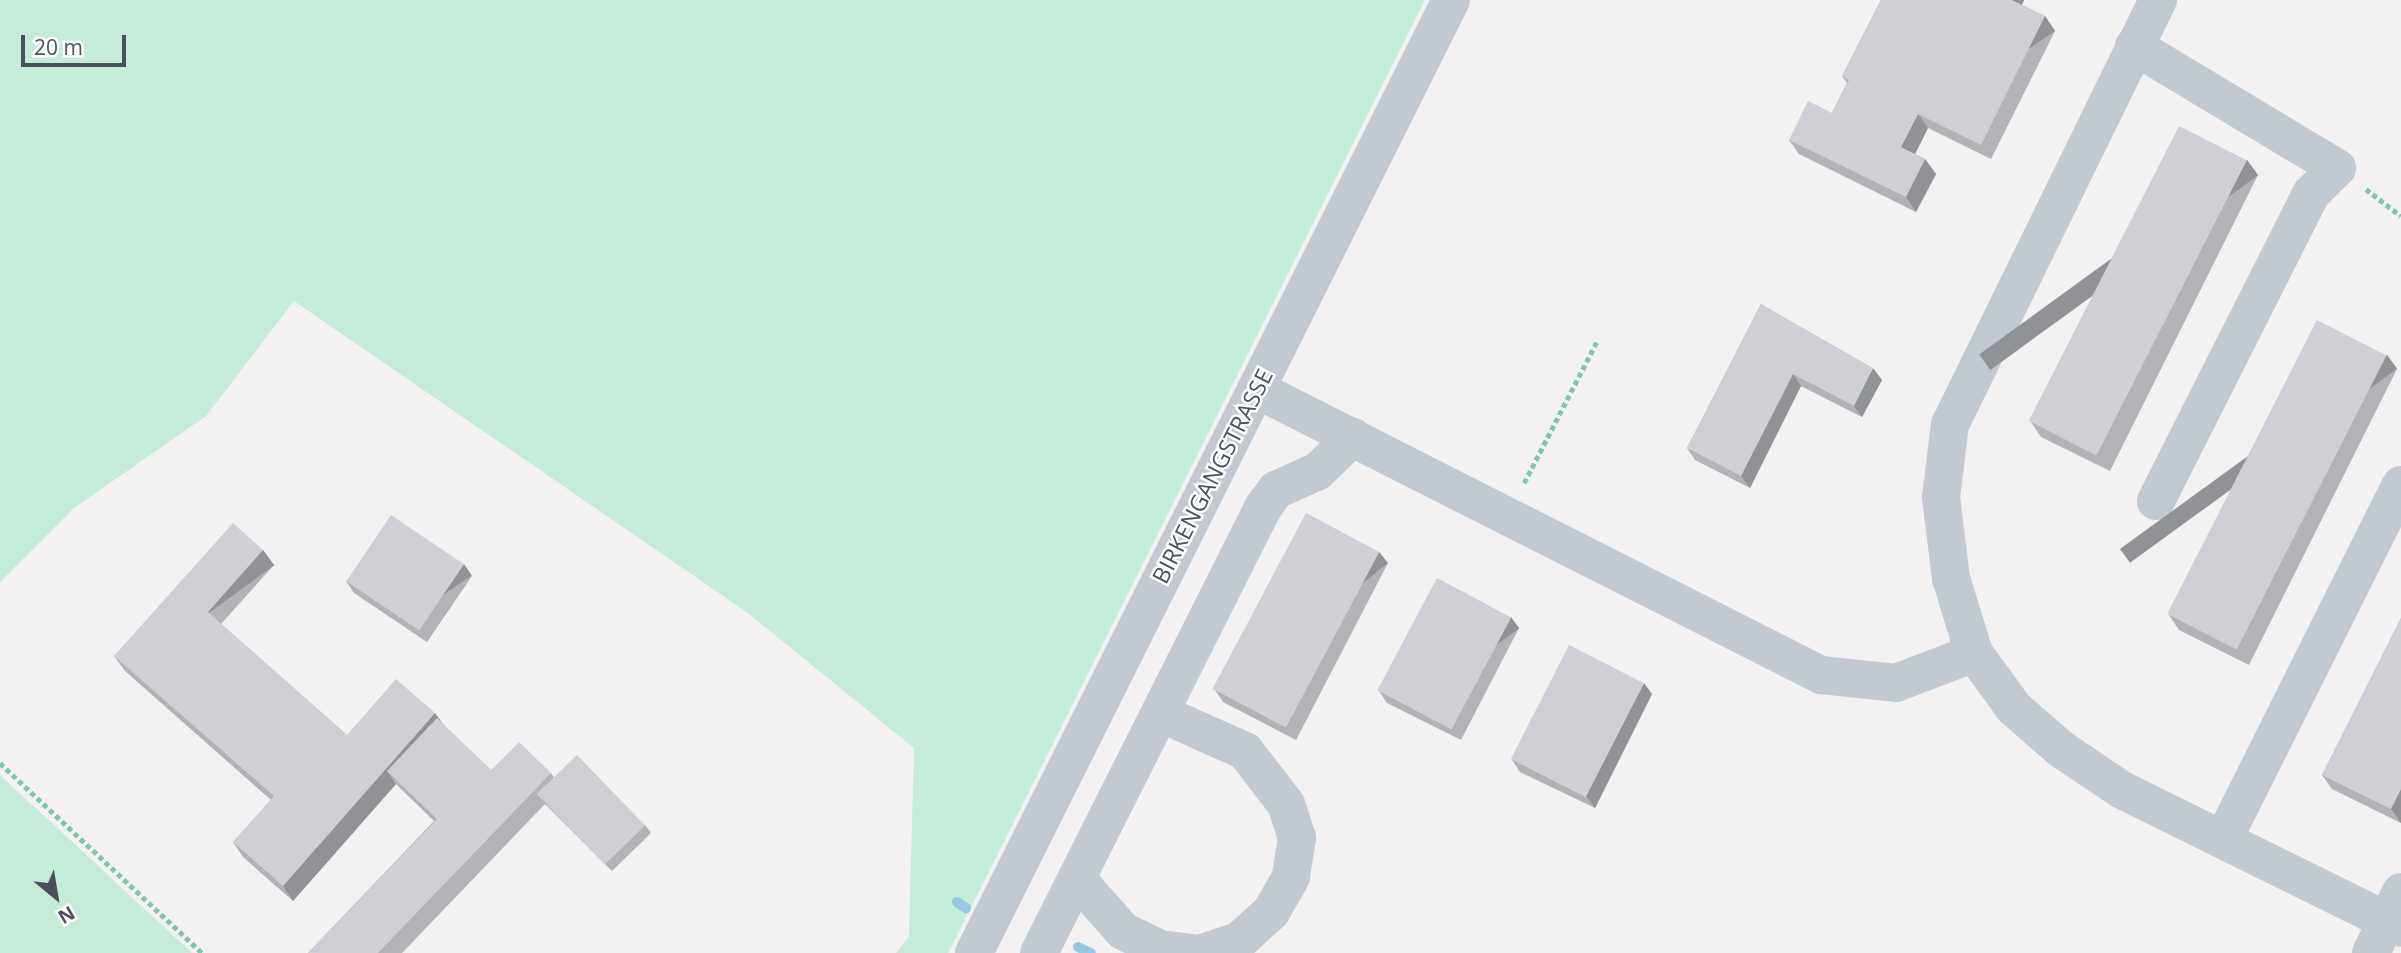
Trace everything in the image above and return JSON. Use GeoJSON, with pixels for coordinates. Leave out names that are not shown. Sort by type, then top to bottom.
{"type":"FeatureCollection","features":[{"type":"Feature","properties":{"kind":"street","name":"BIRKENGANGSTRASSE"},"geometry":{"type":"LineString","coordinates":[[974,953],[1451,0]]}},
{"type":"Feature","properties":{"kind":"street"},"geometry":{"type":"LineString","coordinates":[[2158,0],[1950,424],[1941,498],[1951,578],[1974,653],[2014,708],[2061,749],[2122,790],[2390,924]]}},
{"type":"Feature","properties":{"kind":"street"},"geometry":{"type":"LineString","coordinates":[[2134,46],[2337,168],[2311,194],[2156,501]]}},
{"type":"Feature","properties":{"kind":"street"},"geometry":{"type":"LineString","coordinates":[[1256,389],[1821,675],[1896,683],[1974,653]]}},
{"type":"Feature","properties":{"kind":"street"},"geometry":{"type":"LineString","coordinates":[[1039,953],[1162,714],[1262,509],[1276,490],[1318,471],[1353,436]]}},
{"type":"Feature","properties":{"kind":"street"},"geometry":{"type":"LineString","coordinates":[[2223,840],[2401,485]]}},
{"type":"Feature","properties":{"kind":"street"},"geometry":{"type":"LineString","coordinates":[[1162,714],[1245,751],[1286,804],[1297,838],[1291,877],[1271,912],[1239,941],[1202,953]]}},
{"type":"Feature","properties":{"kind":"street"},"geometry":{"type":"LineString","coordinates":[[1077,879],[1123,932],[1160,949],[1195,953]]}},
{"type":"Feature","properties":{"kind":"path"},"geometry":{"type":"LineString","coordinates":[[2337,168],[2401,216]]}},
{"type":"Feature","properties":{"kind":"path"},"geometry":{"type":"LineString","coordinates":[[1508,515],[1597,341]]}},
{"type":"Feature","properties":{"kind":"path"},"geometry":{"type":"LineString","coordinates":[[0,763],[202,953]]}},
{"type":"Feature","properties":{"kind":"green space"},"geometry":{"type":"Polygon","coordinates":[[[0,0],[1425,0],[948,953],[896,953],[909,936],[914,748],[748,613],[294,301],[206,416],[74,508],[0,582],[0,0]]]}},
{"type":"Feature","properties":{"kind":"green space"},"geometry":{"type":"Polygon","coordinates":[[[0,775],[192,953],[0,953],[0,775]]]}},
{"type":"Feature","properties":{"kind":"building"},"geometry":{"type":"Polygon","coordinates":[[[1881,0],[2012,0],[2045,16],[1981,145],[1918,114],[1901,147],[1925,159],[1906,197],[1789,140],[1808,101],[1832,113],[1849,80],[1842,76],[1881,0]]]}},
{"type":"Feature","properties":{"kind":"building"},"geometry":{"type":"Polygon","coordinates":[[[2179,126],[2247,161],[2096,455],[2029,421],[2179,126]]]}},
{"type":"Feature","properties":{"kind":"building"},"geometry":{"type":"Polygon","coordinates":[[[1761,304],[1873,368],[1854,406],[1793,374],[1741,476],[1687,448],[1761,304]]]}},
{"type":"Feature","properties":{"kind":"building"},"geometry":{"type":"Polygon","coordinates":[[[2317,320],[2386,355],[2237,649],[2167,614],[2317,320]]]}},
{"type":"Feature","properties":{"kind":"building"},"geometry":{"type":"Polygon","coordinates":[[[1306,513],[1379,552],[1286,728],[1213,689],[1306,513]]]}},
{"type":"Feature","properties":{"kind":"building"},"geometry":{"type":"Polygon","coordinates":[[[391,515],[464,564],[419,631],[346,581],[391,515]]]}},
{"type":"Feature","properties":{"kind":"building"},"geometry":{"type":"Polygon","coordinates":[[[233,523],[263,550],[208,612],[347,735],[396,679],[435,713],[283,886],[233,842],[274,796],[114,656],[233,523]]]}},
{"type":"Feature","properties":{"kind":"building"},"geometry":{"type":"Polygon","coordinates":[[[1437,578],[1511,617],[1452,730],[1377,690],[1437,578]]]}},
{"type":"Feature","properties":{"kind":"building"},"geometry":{"type":"Polygon","coordinates":[[[2401,618],[2401,789],[2391,809],[2322,775],[2401,618]]]}},
{"type":"Feature","properties":{"kind":"building"},"geometry":{"type":"Polygon","coordinates":[[[1569,645],[1644,683],[1586,797],[1511,759],[1569,645]]]}},
{"type":"Feature","properties":{"kind":"building"},"geometry":{"type":"Polygon","coordinates":[[[437,718],[491,770],[519,742],[551,773],[378,953],[308,953],[437,819],[387,771],[437,718]]]}},
{"type":"Feature","properties":{"kind":"building"},"geometry":{"type":"Polygon","coordinates":[[[577,755],[645,825],[605,864],[537,794],[577,755]]]}},
{"type":"Feature","properties":{"kind":"waterway"},"geometry":{"type":"LineString","coordinates":[[957,902],[966,908]]}},
{"type":"Feature","properties":{"kind":"waterway"},"geometry":{"type":"LineString","coordinates":[[1078,947],[1091,953]]}}]}
